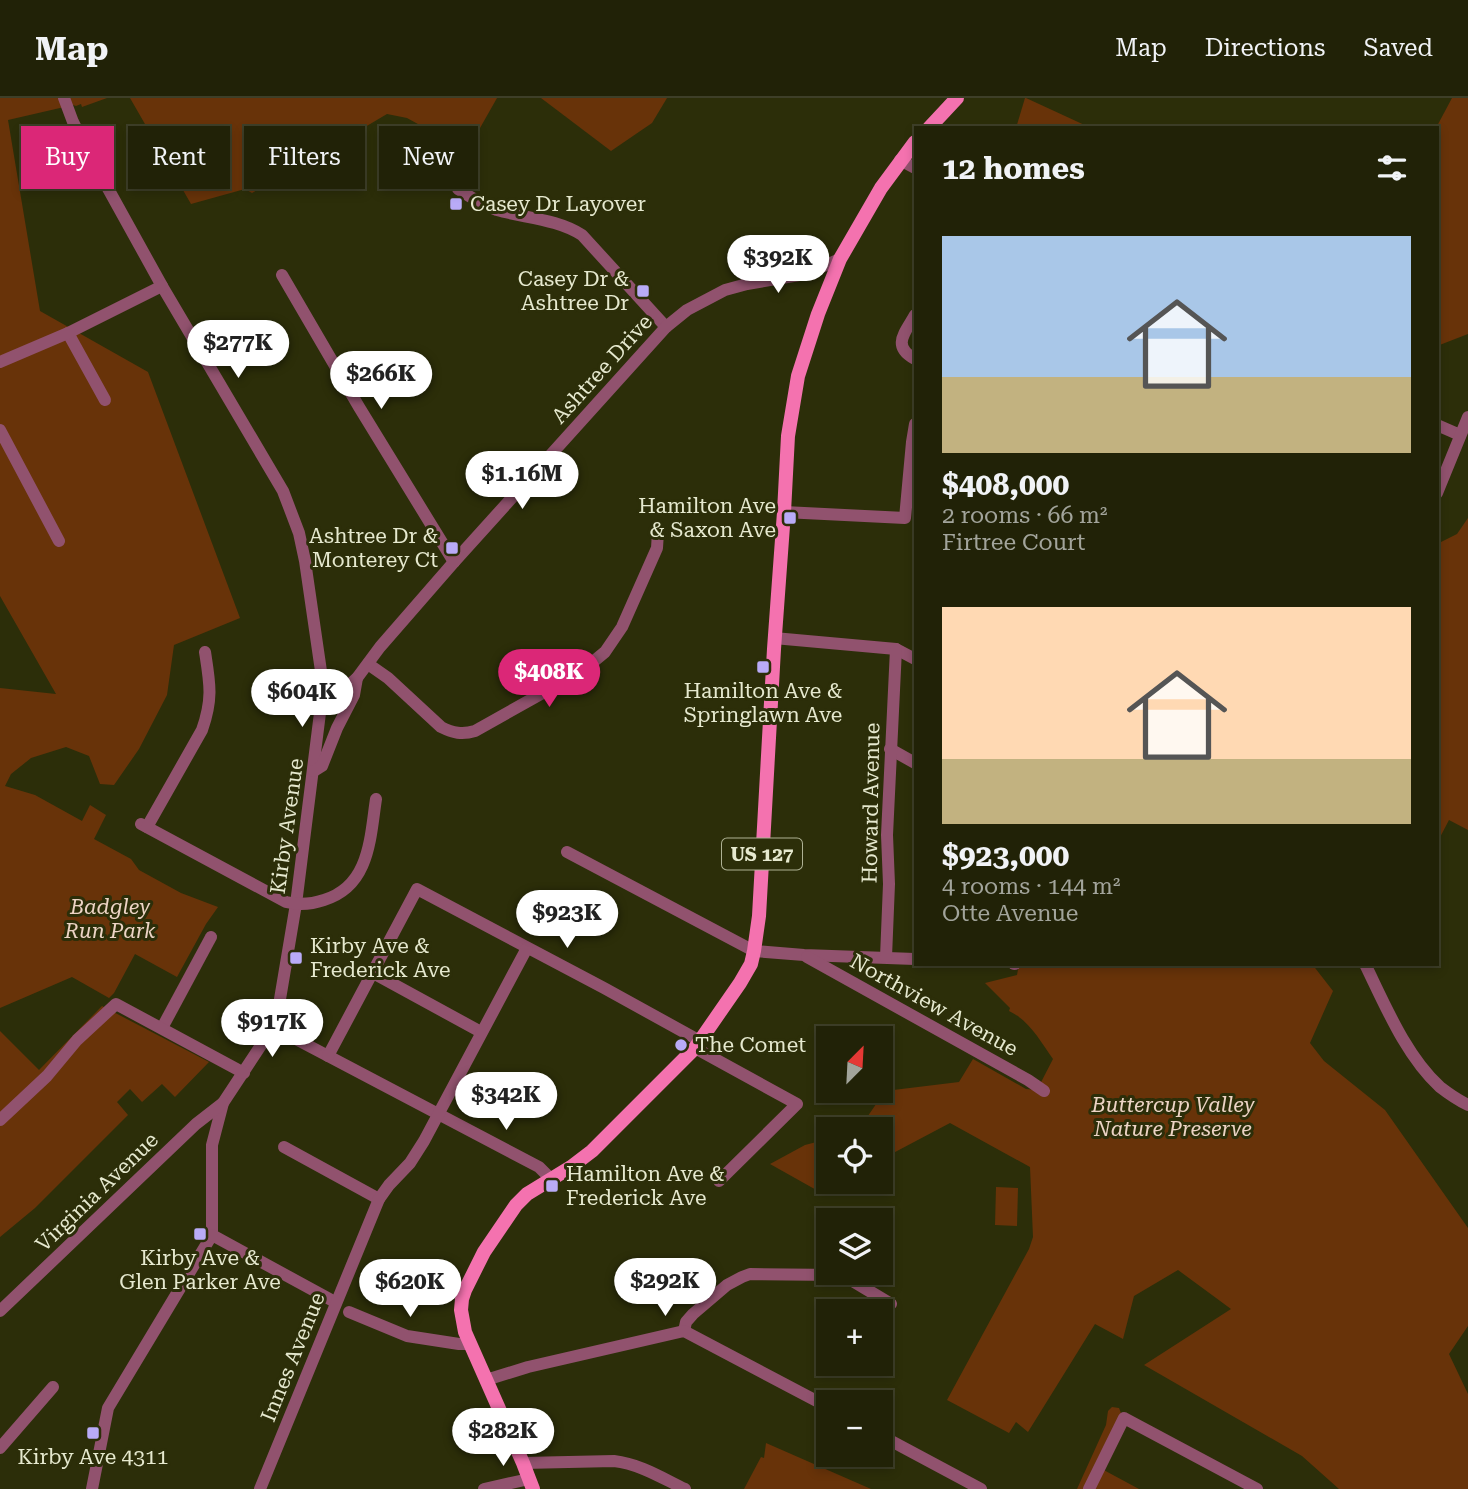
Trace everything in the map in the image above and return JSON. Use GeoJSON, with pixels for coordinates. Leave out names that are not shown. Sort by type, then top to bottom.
{"type":"FeatureCollection","features":[{"type":"Feature","properties":{"kind":"main road"},"geometry":{"type":"LineString","coordinates":[[931,126],[957,98]]}},
{"type":"Feature","properties":{"kind":"main road","name":"US 127"},"geometry":{"type":"LineString","coordinates":[[531,1484],[470,1344],[461,1310],[462,1299],[484,1252],[516,1205],[527,1194],[592,1151],[698,1044],[751,964],[759,916],[788,436],[798,376],[840,259],[872,202],[914,143]]}},
{"type":"Feature","properties":{"kind":"street","name":"Kirby Avenue"},"geometry":{"type":"LineString","coordinates":[[64,98],[90,156],[162,286],[278,481],[293,515],[305,561],[322,688],[322,712],[296,904],[279,1005],[273,1027],[223,1103],[212,1144],[212,1234]]}},
{"type":"Feature","properties":{"kind":"street"},"geometry":{"type":"LineString","coordinates":[[900,160],[914,167]]}},
{"type":"Feature","properties":{"kind":"street"},"geometry":{"type":"LineString","coordinates":[[458,189],[488,206],[573,229],[590,242],[666,327]]}},
{"type":"Feature","properties":{"kind":"street","name":"Ashtree Drive"},"geometry":{"type":"LineString","coordinates":[[357,678],[380,647],[454,562],[666,327],[687,310],[725,290],[805,274],[840,259]]}},
{"type":"Feature","properties":{"kind":"street"},"geometry":{"type":"LineString","coordinates":[[805,274],[813,276],[829,289]]}},
{"type":"Feature","properties":{"kind":"street"},"geometry":{"type":"LineString","coordinates":[[282,275],[365,418],[454,562]]}},
{"type":"Feature","properties":{"kind":"street"},"geometry":{"type":"LineString","coordinates":[[0,362],[68,333],[162,286]]}},
{"type":"Feature","properties":{"kind":"street"},"geometry":{"type":"LineString","coordinates":[[914,317],[902,339],[902,349],[914,358]]}},
{"type":"Feature","properties":{"kind":"street"},"geometry":{"type":"LineString","coordinates":[[68,333],[105,400]]}},
{"type":"Feature","properties":{"kind":"street"},"geometry":{"type":"LineString","coordinates":[[1439,488],[1468,417]]}},
{"type":"Feature","properties":{"kind":"street"},"geometry":{"type":"LineString","coordinates":[[1439,426],[1460,435]]}},
{"type":"Feature","properties":{"kind":"street"},"geometry":{"type":"LineString","coordinates":[[0,430],[59,541]]}},
{"type":"Feature","properties":{"kind":"street"},"geometry":{"type":"LineString","coordinates":[[784,512],[905,518],[914,430]]}},
{"type":"Feature","properties":{"kind":"street"},"geometry":{"type":"LineString","coordinates":[[368,664],[388,678],[442,727],[461,734],[475,731],[582,671],[605,652],[622,627],[657,548],[658,532]]}},
{"type":"Feature","properties":{"kind":"street"},"geometry":{"type":"LineString","coordinates":[[774,638],[896,649],[914,658]]}},
{"type":"Feature","properties":{"kind":"street","name":"Howard Avenue"},"geometry":{"type":"LineString","coordinates":[[886,957],[889,884],[887,835],[896,649]]}},
{"type":"Feature","properties":{"kind":"street"},"geometry":{"type":"LineString","coordinates":[[205,652],[210,691],[208,712],[202,730],[144,825],[286,902],[296,904],[334,897],[348,888],[358,876],[369,848],[376,799]]}},
{"type":"Feature","properties":{"kind":"street"},"geometry":{"type":"LineString","coordinates":[[322,688],[340,688],[357,678]]}},
{"type":"Feature","properties":{"kind":"street"},"geometry":{"type":"LineString","coordinates":[[314,771],[322,766],[354,695],[357,678]]}},
{"type":"Feature","properties":{"kind":"street"},"geometry":{"type":"LineString","coordinates":[[890,749],[914,762]]}},
{"type":"Feature","properties":{"kind":"street"},"geometry":{"type":"LineString","coordinates":[[566,852],[754,951],[914,959]]}},
{"type":"Feature","properties":{"kind":"street"},"geometry":{"type":"LineString","coordinates":[[328,1056],[417,889],[604,988],[797,1104],[719,1181]]}},
{"type":"Feature","properties":{"kind":"street"},"geometry":{"type":"LineString","coordinates":[[162,1028],[211,937]]}},
{"type":"Feature","properties":{"kind":"street","name":"Innes Avenue"},"geometry":{"type":"LineString","coordinates":[[260,1489],[379,1199],[410,1163],[424,1141],[527,948]]}},
{"type":"Feature","properties":{"kind":"street","name":"Northview Avenue"},"geometry":{"type":"LineString","coordinates":[[804,955],[1044,1091]]}},
{"type":"Feature","properties":{"kind":"street"},"geometry":{"type":"LineString","coordinates":[[1366,966],[1418,1061],[1438,1085],[1468,1105]]}},
{"type":"Feature","properties":{"kind":"street"},"geometry":{"type":"LineString","coordinates":[[373,973],[481,1032]]}},
{"type":"Feature","properties":{"kind":"street"},"geometry":{"type":"LineString","coordinates":[[0,1120],[47,1076],[77,1040],[116,1004],[244,1073]]}},
{"type":"Feature","properties":{"kind":"street"},"geometry":{"type":"LineString","coordinates":[[273,1027],[539,1167],[551,1180]]}},
{"type":"Feature","properties":{"kind":"street","name":"Virginia Avenue"},"geometry":{"type":"LineString","coordinates":[[0,1311],[196,1124],[223,1103]]}},
{"type":"Feature","properties":{"kind":"street"},"geometry":{"type":"LineString","coordinates":[[284,1147],[379,1199]]}},
{"type":"Feature","properties":{"kind":"street"},"geometry":{"type":"LineString","coordinates":[[92,1489],[108,1408],[212,1234],[335,1302]]}},
{"type":"Feature","properties":{"kind":"street"},"geometry":{"type":"LineString","coordinates":[[684,1331],[686,1321],[693,1314],[734,1280],[750,1274],[837,1275],[883,1299]]}},
{"type":"Feature","properties":{"kind":"street"},"geometry":{"type":"LineString","coordinates":[[349,1312],[407,1336],[470,1344]]}},
{"type":"Feature","properties":{"kind":"street"},"geometry":{"type":"LineString","coordinates":[[486,1380],[528,1367],[684,1331],[816,1401]]}},
{"type":"Feature","properties":{"kind":"street"},"geometry":{"type":"LineString","coordinates":[[0,1448],[53,1387]]}},
{"type":"Feature","properties":{"kind":"street"},"geometry":{"type":"LineString","coordinates":[[1089,1489],[1124,1418],[1257,1489]]}},
{"type":"Feature","properties":{"kind":"street"},"geometry":{"type":"LineString","coordinates":[[893,1442],[981,1489]]}},
{"type":"Feature","properties":{"kind":"street"},"geometry":{"type":"LineString","coordinates":[[523,1463],[625,1462],[685,1489]]}},
{"type":"Feature","properties":{"kind":"street"},"geometry":{"type":"LineString","coordinates":[[484,1489],[531,1484]]}},
{"type":"Feature","properties":{"kind":"green space"},"geometry":{"type":"Polygon","coordinates":[[[0,98],[107,98],[82,107],[81,104],[73,105],[8,120],[40,311],[148,372],[240,618],[174,645],[167,695],[139,749],[114,785],[100,784],[89,756],[66,747],[31,758],[11,774],[5,786],[35,795],[82,821],[90,805],[106,815],[94,839],[131,859],[139,870],[181,893],[218,907],[177,977],[135,954],[109,998],[72,977],[0,1008],[0,688],[56,694],[0,596],[0,98]]]}},
{"type":"Feature","properties":{"kind":"green space"},"geometry":{"type":"Polygon","coordinates":[[[130,98],[497,98],[478,132],[478,126],[422,126],[407,118],[387,114],[365,127],[244,126],[245,189],[191,204],[182,189],[230,189],[230,126],[146,126],[130,98]]]}},
{"type":"Feature","properties":{"kind":"green space"},"geometry":{"type":"Polygon","coordinates":[[[541,98],[667,98],[652,123],[611,151],[541,98]]]}},
{"type":"Feature","properties":{"kind":"green space"},"geometry":{"type":"Polygon","coordinates":[[[1026,98],[1087,126],[1017,126],[1026,98]]]}},
{"type":"Feature","properties":{"kind":"green space"},"geometry":{"type":"Polygon","coordinates":[[[1452,98],[1468,98],[1468,334],[1439,345],[1439,126],[1452,98]]]}},
{"type":"Feature","properties":{"kind":"green space"},"geometry":{"type":"Polygon","coordinates":[[[1468,518],[1468,830],[1449,820],[1439,839],[1439,543],[1457,534],[1468,518]]]}},
{"type":"Feature","properties":{"kind":"green space","name":"Buttercup Valley Nature Preserve"},"geometry":{"type":"Polygon","coordinates":[[[1019,966],[1314,966],[1333,991],[1310,1043],[1324,1061],[1385,1110],[1468,1228],[1468,1326],[1449,1354],[1468,1394],[1468,1489],[1339,1489],[1302,1456],[1144,1365],[1231,1309],[1178,1270],[1134,1296],[1123,1339],[1095,1324],[1028,1432],[1016,1422],[1009,1433],[947,1400],[1029,1249],[1033,1237],[1030,1167],[950,1123],[893,1153],[893,1117],[867,1117],[877,1103],[893,1103],[893,1090],[959,1082],[973,1059],[1026,1089],[1037,1090],[1053,1059],[1029,1026],[1009,1011],[1010,1008],[985,983],[1017,975],[1019,966]]]}},
{"type":"Feature","properties":{"kind":"green space","name":"Badgley Run Park"},"geometry":{"type":"Polygon","coordinates":[[[102,1006],[209,1062],[175,1097],[162,1084],[142,1102],[130,1089],[117,1102],[128,1115],[35,1208],[0,1237],[0,1031],[39,1070],[102,1006]]]}},
{"type":"Feature","properties":{"kind":"green space"},"geometry":{"type":"Polygon","coordinates":[[[816,1142],[816,1190],[770,1164],[805,1145],[816,1142]]]}},
{"type":"Feature","properties":{"kind":"green space"},"geometry":{"type":"Polygon","coordinates":[[[996,1187],[1018,1188],[1017,1226],[995,1225],[996,1187]]]}},
{"type":"Feature","properties":{"kind":"green space"},"geometry":{"type":"Polygon","coordinates":[[[1112,1407],[1119,1408],[1121,1413],[1100,1468],[1139,1489],[1077,1489],[1106,1425],[1108,1411],[1112,1407]]]}},
{"type":"Feature","properties":{"kind":"green space"},"geometry":{"type":"Polygon","coordinates":[[[766,1443],[871,1489],[744,1489],[761,1457],[764,1458],[766,1443]]]}},
{"type":"Feature","properties":{"kind":"place","name":"Casey Dr Layover"},"geometry":{"type":"Point","coordinates":[456,204]}},
{"type":"Feature","properties":{"kind":"place","name":"Casey Dr & Ashtree Dr"},"geometry":{"type":"Point","coordinates":[643,291]}},
{"type":"Feature","properties":{"kind":"place","name":"Hamilton Ave & Saxon Ave"},"geometry":{"type":"Point","coordinates":[790,518]}},
{"type":"Feature","properties":{"kind":"place","name":"Ashtree Dr & Monterey Ct"},"geometry":{"type":"Point","coordinates":[452,548]}},
{"type":"Feature","properties":{"kind":"place","name":"Hamilton Ave & Springlawn Ave"},"geometry":{"type":"Point","coordinates":[763,667]}},
{"type":"Feature","properties":{"kind":"place","name":"Kirby Ave & Frederick Ave"},"geometry":{"type":"Point","coordinates":[296,958]}},
{"type":"Feature","properties":{"kind":"place","name":"The Comet"},"geometry":{"type":"Point","coordinates":[681,1045]}},
{"type":"Feature","properties":{"kind":"place","name":"Hamilton Ave & Frederick Ave"},"geometry":{"type":"Point","coordinates":[552,1186]}},
{"type":"Feature","properties":{"kind":"place","name":"Kirby Ave & Glen Parker Ave"},"geometry":{"type":"Point","coordinates":[200,1234]}},
{"type":"Feature","properties":{"kind":"place","name":"Kirby Ave 4311"},"geometry":{"type":"Point","coordinates":[93,1433]}}]}
